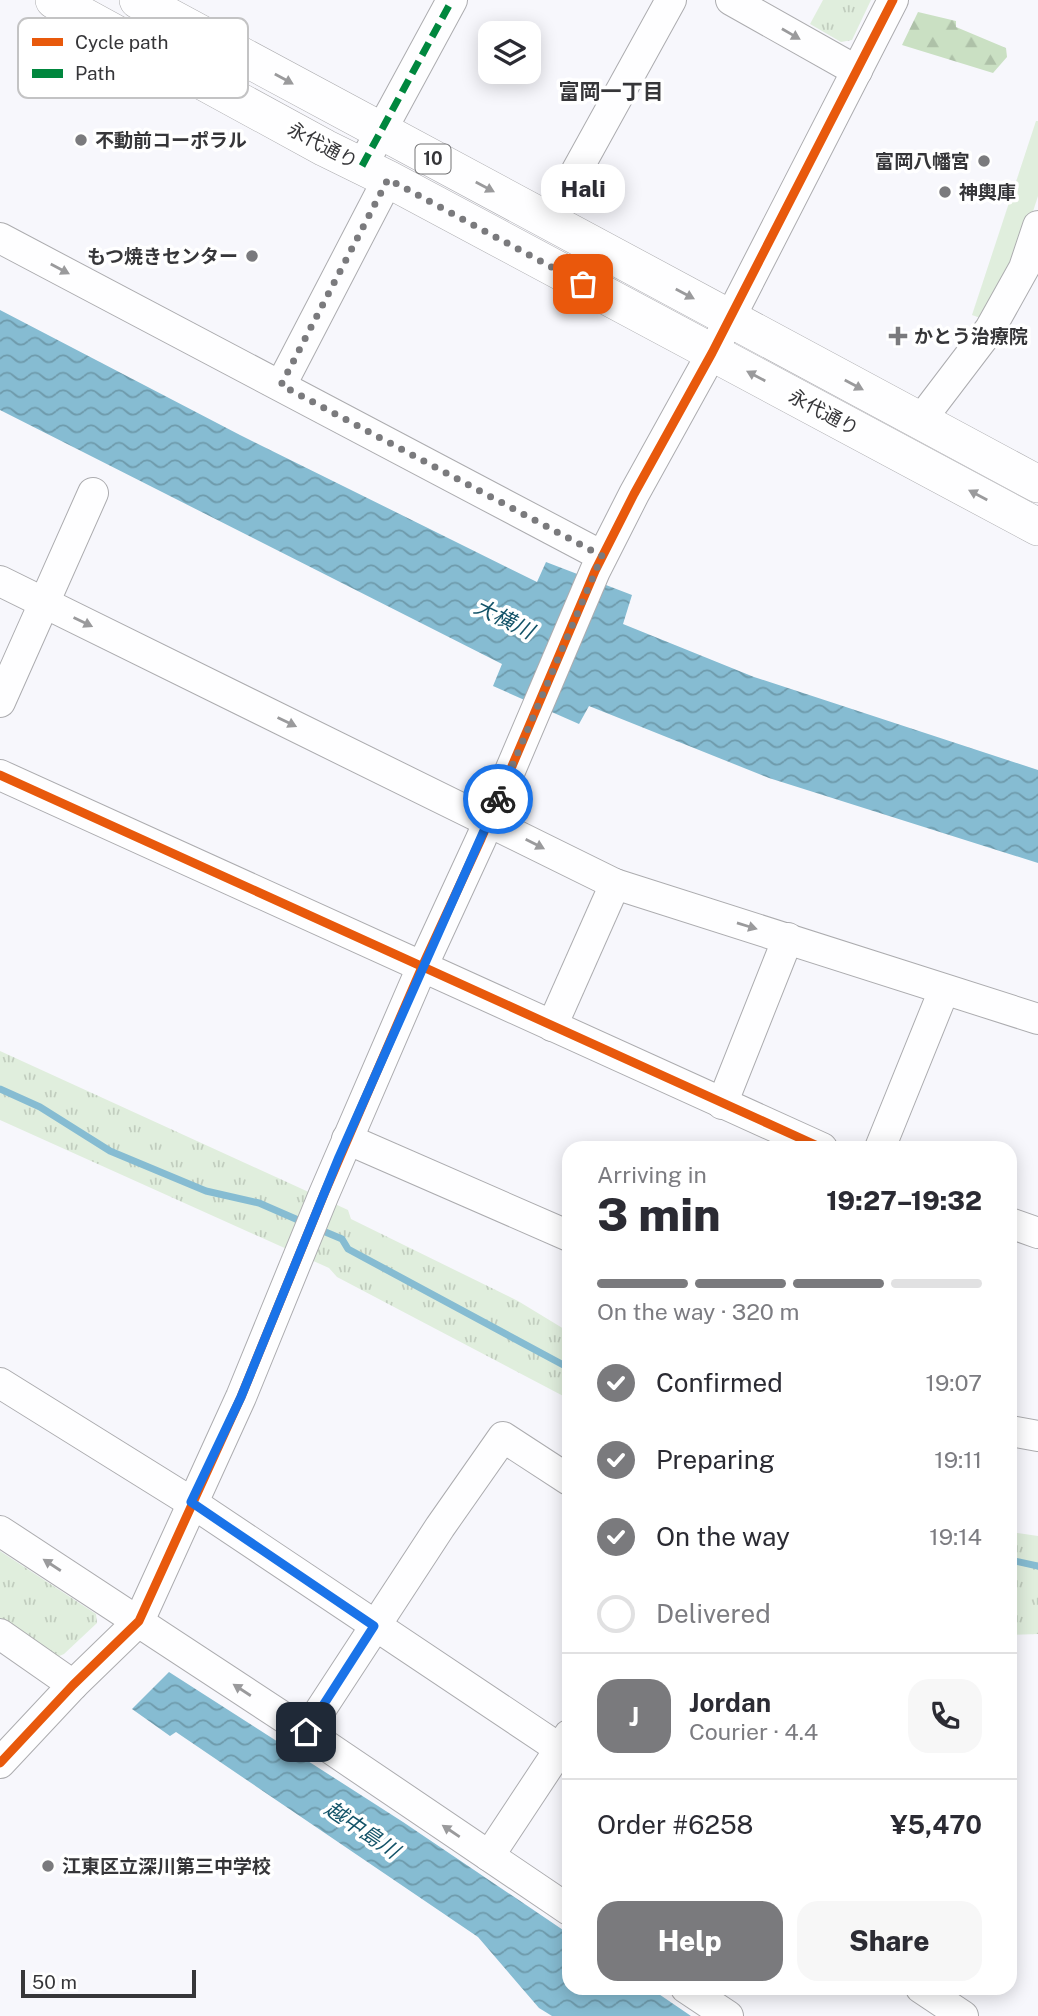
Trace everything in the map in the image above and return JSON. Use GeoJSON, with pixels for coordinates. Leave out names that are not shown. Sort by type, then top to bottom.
{"type":"FeatureCollection","features":[{"type":"Feature","properties":{"kind":"main road","name":"永代通り"},"geometry":{"type":"LineString","coordinates":[[54,0],[87,18]]}},
{"type":"Feature","properties":{"kind":"main road","name":"永代通り"},"geometry":{"type":"LineString","coordinates":[[138,0],[171,18]]}},
{"type":"Feature","properties":{"kind":"main road","name":"永代通り"},"geometry":{"type":"LineString","coordinates":[[248,59],[1038,484]]}},
{"type":"Feature","properties":{"kind":"main road","name":"永代通り"},"geometry":{"type":"LineString","coordinates":[[233,98],[1038,527]]}},
{"type":"Feature","properties":{"kind":"street"},"geometry":{"type":"LineString","coordinates":[[281,385],[375,173],[381,131],[452,0]]}},
{"type":"Feature","properties":{"kind":"street"},"geometry":{"type":"LineString","coordinates":[[550,221],[671,0]]}},
{"type":"Feature","properties":{"kind":"street"},"geometry":{"type":"LineString","coordinates":[[732,0],[857,71]]}},
{"type":"Feature","properties":{"kind":"street"},"geometry":{"type":"LineString","coordinates":[[0,1763],[73,1685],[139,1621],[241,1397],[347,1139],[489,821],[598,563],[712,353],[893,0]]}},
{"type":"Feature","properties":{"kind":"street"},"geometry":{"type":"LineString","coordinates":[[920,421],[1031,270],[1038,226]]}},
{"type":"Feature","properties":{"kind":"street"},"geometry":{"type":"LineString","coordinates":[[0,237],[281,385],[598,563]]}},
{"type":"Feature","properties":{"kind":"street"},"geometry":{"type":"LineString","coordinates":[[0,702],[93,493]]}},
{"type":"Feature","properties":{"kind":"street"},"geometry":{"type":"LineString","coordinates":[[0,581],[615,884],[1038,1019]]}},
{"type":"Feature","properties":{"kind":"street"},"geometry":{"type":"LineString","coordinates":[[0,775],[806,1141]]}},
{"type":"Feature","properties":{"kind":"street"},"geometry":{"type":"LineString","coordinates":[[552,1026],[615,884]]}},
{"type":"Feature","properties":{"kind":"street"},"geometry":{"type":"LineString","coordinates":[[722,1104],[788,938]]}},
{"type":"Feature","properties":{"kind":"street"},"geometry":{"type":"LineString","coordinates":[[883,1141],[944,990]]}},
{"type":"Feature","properties":{"kind":"street"},"geometry":{"type":"LineString","coordinates":[[347,1139],[562,1234]]}},
{"type":"Feature","properties":{"kind":"street"},"geometry":{"type":"LineString","coordinates":[[1017,1226],[1038,1233]]}},
{"type":"Feature","properties":{"kind":"street"},"geometry":{"type":"LineString","coordinates":[[0,1383],[191,1502],[374,1626],[562,1744]]}},
{"type":"Feature","properties":{"kind":"street"},"geometry":{"type":"LineString","coordinates":[[1017,1432],[1038,1436]]}},
{"type":"Feature","properties":{"kind":"street"},"geometry":{"type":"LineString","coordinates":[[306,1732],[440,1527],[503,1437],[562,1475]]}},
{"type":"Feature","properties":{"kind":"street"},"geometry":{"type":"LineString","coordinates":[[0,1531],[306,1732],[562,1905]]}},
{"type":"Feature","properties":{"kind":"street"},"geometry":{"type":"LineString","coordinates":[[0,1634],[73,1685]]}},
{"type":"Feature","properties":{"kind":"street"},"geometry":{"type":"LineString","coordinates":[[489,1856],[562,1752]]}},
{"type":"Feature","properties":{"kind":"street"},"geometry":{"type":"LineString","coordinates":[[697,1995],[728,2016]]}},
{"type":"Feature","properties":{"kind":"street"},"geometry":{"type":"LineString","coordinates":[[932,1995],[963,2016]]}},
{"type":"Feature","properties":{"kind":"green space"},"geometry":{"type":"Polygon","coordinates":[[[823,0],[871,0],[852,40],[841,42],[810,24],[823,0]]]}},
{"type":"Feature","properties":{"kind":"green space"},"geometry":{"type":"Polygon","coordinates":[[[918,12],[956,21],[956,27],[1006,48],[1007,57],[993,73],[902,45],[918,12]]]}},
{"type":"Feature","properties":{"kind":"green space"},"geometry":{"type":"Polygon","coordinates":[[[1036,121],[1038,196],[1014,270],[983,319],[972,315],[1036,121]]]}},
{"type":"Feature","properties":{"kind":"green space"},"geometry":{"type":"Polygon","coordinates":[[[0,1051],[348,1210],[351,1219],[518,1301],[562,1328],[562,1395],[337,1277],[329,1268],[0,1120],[0,1051]]]}},
{"type":"Feature","properties":{"kind":"green space"},"geometry":{"type":"Polygon","coordinates":[[[1017,1533],[1038,1536],[1038,1634],[1017,1635],[1017,1533]]]}},
{"type":"Feature","properties":{"kind":"green space"},"geometry":{"type":"Polygon","coordinates":[[[0,1551],[96,1614],[97,1623],[64,1654],[57,1657],[0,1620],[0,1551]]]}},
{"type":"Feature","properties":{"kind":"water","name":"大横川"},"geometry":{"type":"Polygon","coordinates":[[[0,310],[240,435],[537,582],[546,562],[632,595],[623,624],[754,677],[1038,770],[1038,863],[769,778],[589,706],[579,724],[493,686],[502,664],[0,410],[0,310]]]}},
{"type":"Feature","properties":{"kind":"water","name":"越中島川"},"geometry":{"type":"Polygon","coordinates":[[[169,1672],[403,1822],[562,1929],[562,1995],[660,1995],[691,2016],[552,2016],[539,2008],[478,1937],[176,1732],[170,1736],[132,1709],[169,1672]]]}},
{"type":"Feature","properties":{"kind":"waterway"},"geometry":{"type":"LineString","coordinates":[[0,1089],[40,1107],[110,1151],[206,1191],[259,1203],[305,1223]]}},
{"type":"Feature","properties":{"kind":"waterway"},"geometry":{"type":"LineString","coordinates":[[316,1228],[342,1239],[348,1249],[562,1364]]}},
{"type":"Feature","properties":{"kind":"waterway"},"geometry":{"type":"LineString","coordinates":[[1017,1562],[1038,1566]]}},
{"type":"Feature","properties":{"kind":"marked path"},"geometry":{"type":"LineString","coordinates":[[362,166],[452,0]]}},
{"type":"Feature","properties":{"kind":"cycle path"},"geometry":{"type":"LineString","coordinates":[[0,1763],[73,1685],[139,1621],[241,1397],[324,1194],[422,967],[481,839],[595,571],[712,353],[893,0]]}},
{"type":"Feature","properties":{"kind":"cycle path"},"geometry":{"type":"LineString","coordinates":[[0,775],[807,1141]]}},
{"type":"Feature","properties":{"kind":"way so far"},"geometry":{"type":"LineString","coordinates":[[498,799],[602,556],[281,385],[388,179],[583,284]]}},
{"type":"Feature","properties":{"kind":"place","name":"不動前コーポラル"},"geometry":{"type":"Point","coordinates":[81,140]}},
{"type":"Feature","properties":{"kind":"place","name":"富岡八幡宮"},"geometry":{"type":"Point","coordinates":[984,161]}},
{"type":"Feature","properties":{"kind":"place","name":"神輿庫"},"geometry":{"type":"Point","coordinates":[945,192]}},
{"type":"Feature","properties":{"kind":"place","name":"もつ焼きセンター"},"geometry":{"type":"Point","coordinates":[252,256]}},
{"type":"Feature","properties":{"kind":"place","name":"Hali"},"geometry":{"type":"Point","coordinates":[583,284]}},
{"type":"Feature","properties":{"kind":"place","name":"かとう治療院"},"geometry":{"type":"Point","coordinates":[898,336]}},
{"type":"Feature","properties":{"kind":"place","name":"江東区立深川第三中学校"},"geometry":{"type":"Point","coordinates":[48,1866]}},
{"type":"Feature","properties":{"kind":"district","name":"富岡一丁目"},"geometry":{"type":"Point","coordinates":[611,92]}},
{"type":"Feature","properties":{"kind":"route"},"geometry":{"type":"LineString","coordinates":[[306,1732],[374,1626],[191,1502],[241,1397],[339,1157],[498,799]]}}]}
